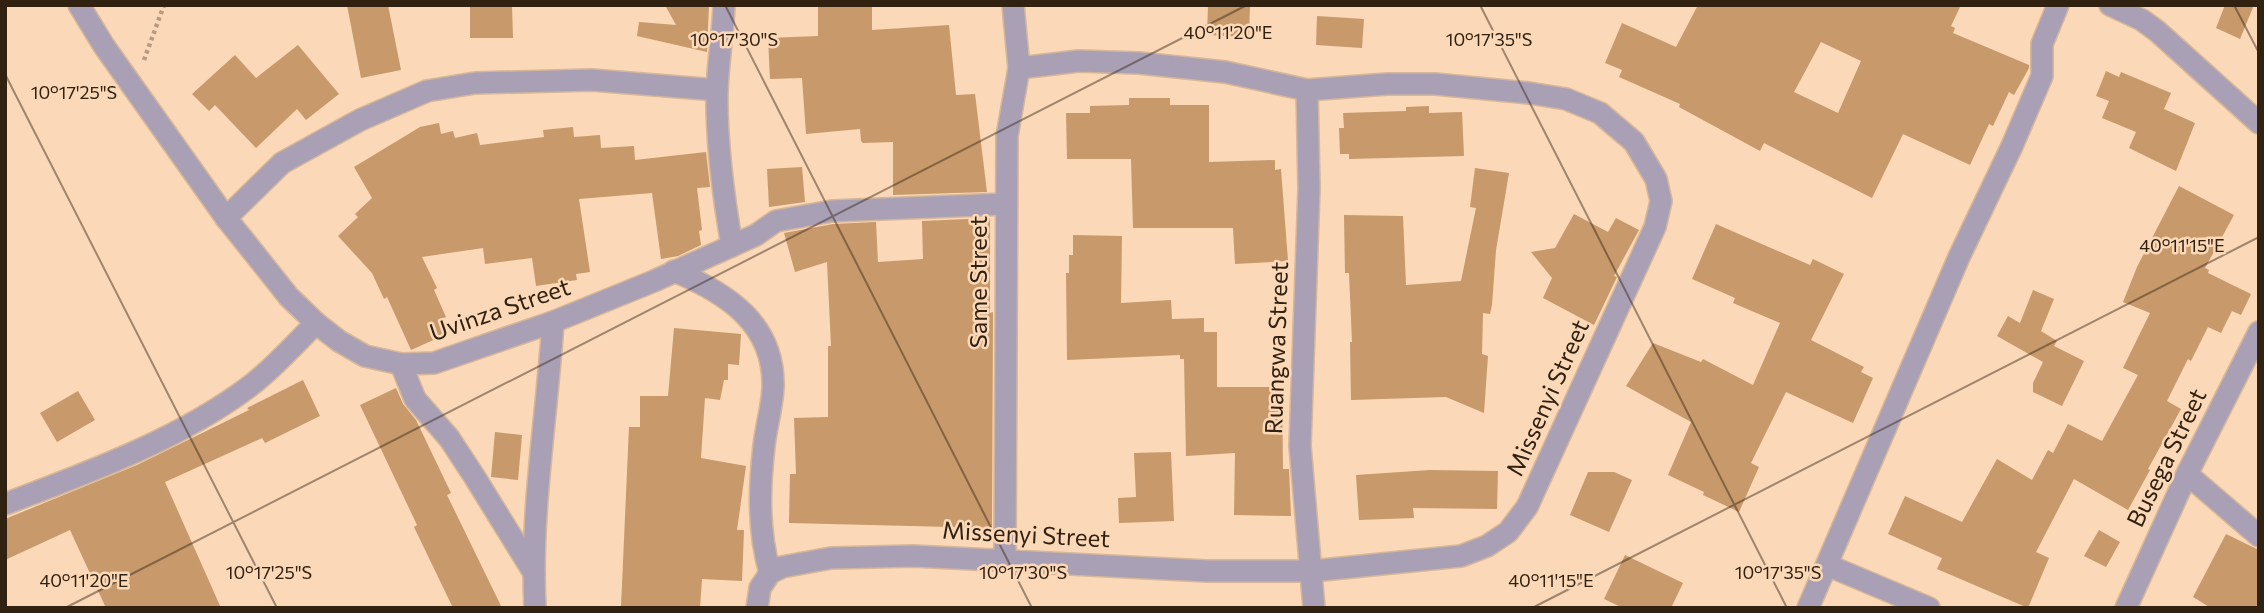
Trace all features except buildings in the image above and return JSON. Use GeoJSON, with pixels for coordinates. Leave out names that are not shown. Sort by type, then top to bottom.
{"type":"FeatureCollection","features":[{"type":"Feature","properties":{"kind":"street","name":"Uvinza Street"},"geometry":{"type":"LineString","coordinates":[[79,5],[104,46],[226,218],[289,297],[339,341],[365,356],[401,364],[434,363],[553,322],[732,246],[756,235],[776,221],[811,213],[1006,204]]}},
{"type":"Feature","properties":{"kind":"street"},"geometry":{"type":"LineString","coordinates":[[724,5],[717,90],[720,172],[732,246]]}},
{"type":"Feature","properties":{"kind":"street","name":"Same Street"},"geometry":{"type":"LineString","coordinates":[[1005,560],[1008,123],[1019,68],[1013,5]]}},
{"type":"Feature","properties":{"kind":"street"},"geometry":{"type":"LineString","coordinates":[[1808,608],[1959,257],[2042,76],[2042,44],[2058,5]]}},
{"type":"Feature","properties":{"kind":"street"},"geometry":{"type":"LineString","coordinates":[[2110,5],[2142,20],[2157,31],[2259,123]]}},
{"type":"Feature","properties":{"kind":"street","name":"Missenyi Street"},"geometry":{"type":"LineString","coordinates":[[770,573],[782,567],[816,560],[861,556],[1005,560],[1207,571],[1312,571],[1461,555],[1487,546],[1508,532],[1527,507],[1655,227],[1661,201],[1656,179],[1634,142],[1600,113],[1566,99],[1435,84],[1387,84],[1307,90],[1225,72],[1139,63],[1079,61],[1019,68]]}},
{"type":"Feature","properties":{"kind":"street"},"geometry":{"type":"LineString","coordinates":[[226,218],[282,163],[360,120],[427,91],[475,83],[592,80],[717,90]]}},
{"type":"Feature","properties":{"kind":"street","name":"Ruangwa Street"},"geometry":{"type":"LineString","coordinates":[[1307,90],[1309,188],[1300,446],[1314,608]]}},
{"type":"Feature","properties":{"kind":"street"},"geometry":{"type":"LineString","coordinates":[[674,271],[703,284],[740,308],[766,345],[773,387],[762,463],[761,531],[770,573],[760,588],[757,608]]}},
{"type":"Feature","properties":{"kind":"street"},"geometry":{"type":"LineString","coordinates":[[535,608],[534,573],[553,322]]}},
{"type":"Feature","properties":{"kind":"street"},"geometry":{"type":"LineString","coordinates":[[5,504],[99,468],[220,407],[253,384],[316,323]]}},
{"type":"Feature","properties":{"kind":"street","name":"Busega Street"},"geometry":{"type":"LineString","coordinates":[[2126,608],[2187,474],[2259,332]]}},
{"type":"Feature","properties":{"kind":"street"},"geometry":{"type":"LineString","coordinates":[[401,364],[415,399],[449,438],[534,573]]}},
{"type":"Feature","properties":{"kind":"street"},"geometry":{"type":"LineString","coordinates":[[2187,474],[2259,536]]}},
{"type":"Feature","properties":{"kind":"street"},"geometry":{"type":"LineString","coordinates":[[1827,565],[1929,608]]}},
{"type":"Feature","properties":{"kind":"path"},"geometry":{"type":"LineString","coordinates":[[134,87],[164,5]]}}]}
